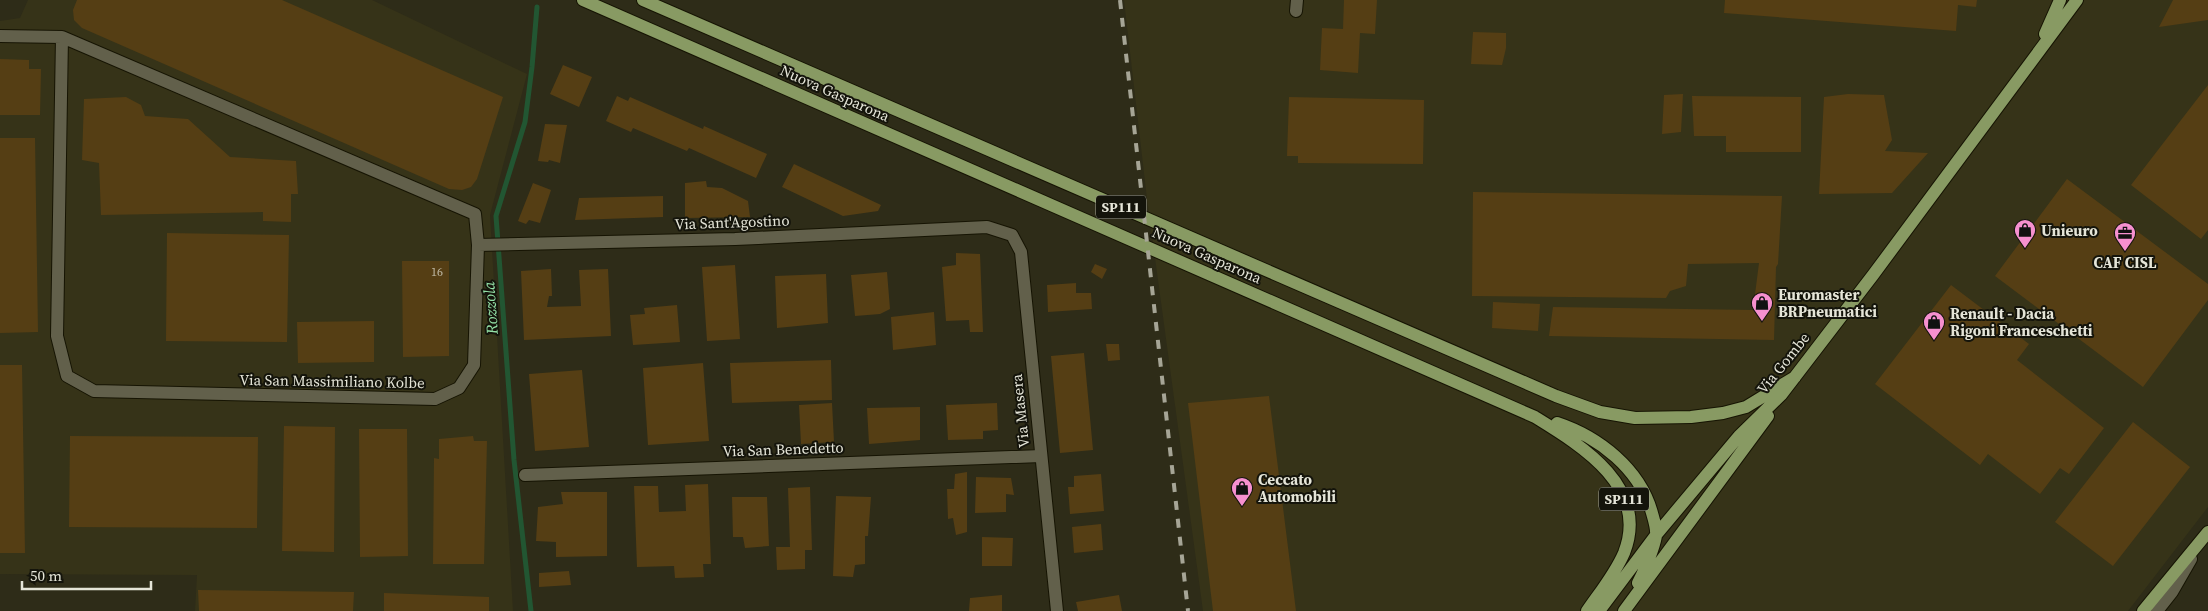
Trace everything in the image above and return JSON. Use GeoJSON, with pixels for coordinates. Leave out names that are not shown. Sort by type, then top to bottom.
{"type":"FeatureCollection","features":[{"type":"Feature","properties":{"kind":"main road","name":"Nuova Gasparona"},"geometry":{"type":"LineString","coordinates":[[583,0],[1535,416],[1584,448],[1608,472],[1623,495],[1628,512],[1630,532],[1624,552],[1616,569],[1587,611]]}},
{"type":"Feature","properties":{"kind":"main road","name":"Nuova Gasparona"},"geometry":{"type":"LineString","coordinates":[[643,0],[1556,396],[1600,412],[1635,418],[1723,414],[1746,407],[1795,377]]}},
{"type":"Feature","properties":{"kind":"main road","name":"Via Gombe"},"geometry":{"type":"LineString","coordinates":[[2037,55],[2060,0]]}},
{"type":"Feature","properties":{"kind":"main road","name":"Via Gombe"},"geometry":{"type":"LineString","coordinates":[[1599,611],[1656,534],[1739,436],[1781,395],[2077,0]]}},
{"type":"Feature","properties":{"kind":"main road"},"geometry":{"type":"LineString","coordinates":[[1625,610],[1753,437],[1781,395]]}},
{"type":"Feature","properties":{"kind":"main road","name":"SP111"},"geometry":{"type":"LineString","coordinates":[[1535,416],[1563,425],[1590,438],[1612,454],[1626,468],[1645,493],[1654,518],[1656,534]]}},
{"type":"Feature","properties":{"kind":"main road"},"geometry":{"type":"LineString","coordinates":[[2143,611],[2208,532]]}},
{"type":"Feature","properties":{"kind":"main road"},"geometry":{"type":"LineString","coordinates":[[1625,610],[1644,572],[1656,534]]}},
{"type":"Feature","properties":{"kind":"street","name":"Via San Massimiliano Kolbe"},"geometry":{"type":"LineString","coordinates":[[0,36],[62,37],[475,214],[478,245],[474,365],[459,388],[435,400],[94,391],[67,376],[57,336],[62,37]]}},
{"type":"Feature","properties":{"kind":"street","name":"Via Sant'Agostino"},"geometry":{"type":"LineString","coordinates":[[478,245],[735,239],[987,227]]}},
{"type":"Feature","properties":{"kind":"street","name":"Via Masera"},"geometry":{"type":"LineString","coordinates":[[987,227],[1012,235],[1021,252],[1057,611]]}},
{"type":"Feature","properties":{"kind":"street","name":"Via San Benedetto"},"geometry":{"type":"LineString","coordinates":[[525,475],[1041,456]]}},
{"type":"Feature","properties":{"kind":"street"},"geometry":{"type":"LineString","coordinates":[[2157,611],[2172,592],[2198,545]]}},
{"type":"Feature","properties":{"kind":"shaded area"},"geometry":{"type":"Polygon","coordinates":[[[28,0],[372,0],[527,74],[490,215],[513,611],[195,611],[197,575],[0,574],[0,21],[20,18],[28,0]]]}},
{"type":"Feature","properties":{"kind":"shaded area"},"geometry":{"type":"Polygon","coordinates":[[[1124,0],[2208,0],[2208,507],[2128,611],[1203,611],[1147,199],[1124,0]]]}},
{"type":"Feature","properties":{"kind":"building"},"geometry":{"type":"Polygon","coordinates":[[[77,0],[282,0],[503,97],[477,179],[471,187],[462,190],[449,189],[82,28],[74,20],[73,10],[77,0]]]}},
{"type":"Feature","properties":{"kind":"building"},"geometry":{"type":"Polygon","coordinates":[[[1344,0],[1377,0],[1375,34],[1360,33],[1358,73],[1320,70],[1322,28],[1343,29],[1344,0]]]}},
{"type":"Feature","properties":{"kind":"building"},"geometry":{"type":"Polygon","coordinates":[[[1725,0],[1977,0],[1976,7],[1958,5],[1956,31],[1724,13],[1725,0]]]}},
{"type":"Feature","properties":{"kind":"building"},"geometry":{"type":"Polygon","coordinates":[[[2173,0],[2208,0],[2208,20],[2159,27],[2173,0]]]}},
{"type":"Feature","properties":{"kind":"building"},"geometry":{"type":"Polygon","coordinates":[[[1473,32],[1506,33],[1506,48],[1502,65],[1471,64],[1473,32]]]}},
{"type":"Feature","properties":{"kind":"building"},"geometry":{"type":"Polygon","coordinates":[[[0,59],[29,60],[29,69],[41,69],[40,115],[0,115],[0,59]]]}},
{"type":"Feature","properties":{"kind":"building"},"geometry":{"type":"Polygon","coordinates":[[[563,65],[592,77],[579,107],[550,94],[563,65]]]}},
{"type":"Feature","properties":{"kind":"building"},"geometry":{"type":"Polygon","coordinates":[[[2208,85],[2208,230],[2201,239],[2131,185],[2208,85]]]}},
{"type":"Feature","properties":{"kind":"building"},"geometry":{"type":"Polygon","coordinates":[[[1683,94],[1681,132],[1662,134],[1664,95],[1683,94]]]}},
{"type":"Feature","properties":{"kind":"building"},"geometry":{"type":"Polygon","coordinates":[[[1848,94],[1884,95],[1892,140],[1885,151],[1928,153],[1892,193],[1819,194],[1824,97],[1848,94]]]}},
{"type":"Feature","properties":{"kind":"building"},"geometry":{"type":"Polygon","coordinates":[[[617,96],[628,101],[630,97],[703,129],[704,126],[767,154],[756,178],[689,148],[687,151],[633,128],[631,132],[606,121],[617,96]]]}},
{"type":"Feature","properties":{"kind":"building"},"geometry":{"type":"Polygon","coordinates":[[[1692,96],[1801,97],[1801,152],[1726,152],[1726,136],[1694,136],[1692,96]]]}},
{"type":"Feature","properties":{"kind":"building"},"geometry":{"type":"Polygon","coordinates":[[[126,97],[141,105],[145,116],[188,119],[230,157],[296,161],[298,194],[291,194],[291,222],[263,221],[263,212],[101,215],[99,163],[82,160],[84,99],[126,97]]]}},
{"type":"Feature","properties":{"kind":"building"},"geometry":{"type":"Polygon","coordinates":[[[1289,97],[1424,100],[1423,164],[1298,163],[1298,156],[1287,156],[1289,97]]]}},
{"type":"Feature","properties":{"kind":"building"},"geometry":{"type":"Polygon","coordinates":[[[545,124],[567,125],[560,163],[549,160],[548,162],[538,161],[545,124]]]}},
{"type":"Feature","properties":{"kind":"building"},"geometry":{"type":"Polygon","coordinates":[[[0,138],[35,138],[38,332],[0,333],[0,138]]]}},
{"type":"Feature","properties":{"kind":"building"},"geometry":{"type":"Polygon","coordinates":[[[794,164],[881,205],[878,211],[843,216],[782,187],[794,164]]]}},
{"type":"Feature","properties":{"kind":"building"},"geometry":{"type":"Polygon","coordinates":[[[2067,179],[2208,284],[2208,300],[2143,387],[1995,276],[2067,179]]]}},
{"type":"Feature","properties":{"kind":"building"},"geometry":{"type":"Polygon","coordinates":[[[706,181],[707,187],[722,188],[748,201],[750,217],[685,218],[685,183],[706,181]]]}},
{"type":"Feature","properties":{"kind":"building"},"geometry":{"type":"Polygon","coordinates":[[[533,183],[551,190],[540,223],[529,220],[526,224],[518,221],[533,183]]]}},
{"type":"Feature","properties":{"kind":"building"},"geometry":{"type":"Polygon","coordinates":[[[1473,192],[1782,196],[1778,264],[1776,267],[1774,340],[1549,336],[1553,307],[1753,310],[1759,263],[1688,264],[1686,286],[1670,291],[1666,298],[1472,296],[1473,192]]]}},
{"type":"Feature","properties":{"kind":"building"},"geometry":{"type":"Polygon","coordinates":[[[663,196],[663,217],[575,220],[579,198],[663,196]]]}},
{"type":"Feature","properties":{"kind":"building"},"geometry":{"type":"Polygon","coordinates":[[[167,233],[289,235],[287,342],[166,341],[167,233]]]}},
{"type":"Feature","properties":{"kind":"building"},"geometry":{"type":"Polygon","coordinates":[[[956,253],[980,254],[983,332],[970,332],[969,320],[946,321],[942,267],[956,265],[956,253]]]}},
{"type":"Feature","properties":{"kind":"building"},"geometry":{"type":"Polygon","coordinates":[[[402,261],[449,261],[449,356],[403,357],[402,261]]]}},
{"type":"Feature","properties":{"kind":"building"},"geometry":{"type":"Polygon","coordinates":[[[1095,264],[1107,269],[1102,279],[1091,272],[1095,264]]]}},
{"type":"Feature","properties":{"kind":"building"},"geometry":{"type":"Polygon","coordinates":[[[735,265],[740,339],[707,341],[702,267],[735,265]]]}},
{"type":"Feature","properties":{"kind":"building"},"geometry":{"type":"Polygon","coordinates":[[[551,269],[552,296],[549,296],[547,307],[581,306],[579,270],[608,269],[611,336],[524,340],[521,271],[551,269]]]}},
{"type":"Feature","properties":{"kind":"building"},"geometry":{"type":"Polygon","coordinates":[[[887,272],[890,309],[880,314],[855,316],[851,275],[887,272]]]}},
{"type":"Feature","properties":{"kind":"building"},"geometry":{"type":"Polygon","coordinates":[[[826,274],[828,323],[777,328],[775,276],[826,274]]]}},
{"type":"Feature","properties":{"kind":"building"},"geometry":{"type":"Polygon","coordinates":[[[1076,283],[1076,293],[1091,293],[1092,309],[1048,312],[1047,285],[1076,283]]]}},
{"type":"Feature","properties":{"kind":"building"},"geometry":{"type":"Polygon","coordinates":[[[1951,285],[2029,344],[2017,360],[2104,428],[2069,474],[2060,468],[2040,494],[1988,454],[1980,465],[1875,384],[1951,285]]]}},
{"type":"Feature","properties":{"kind":"building"},"geometry":{"type":"Polygon","coordinates":[[[1493,302],[1540,304],[1538,331],[1492,328],[1493,302]]]}},
{"type":"Feature","properties":{"kind":"building"},"geometry":{"type":"Polygon","coordinates":[[[677,305],[680,342],[633,345],[630,315],[645,314],[644,308],[677,305]]]}},
{"type":"Feature","properties":{"kind":"building"},"geometry":{"type":"Polygon","coordinates":[[[934,312],[936,345],[893,350],[891,317],[934,312]]]}},
{"type":"Feature","properties":{"kind":"building"},"geometry":{"type":"Polygon","coordinates":[[[374,321],[374,362],[298,363],[297,322],[374,321]]]}},
{"type":"Feature","properties":{"kind":"building"},"geometry":{"type":"Polygon","coordinates":[[[1106,344],[1119,344],[1120,360],[1108,361],[1106,344]]]}},
{"type":"Feature","properties":{"kind":"building"},"geometry":{"type":"Polygon","coordinates":[[[1084,353],[1093,450],[1060,453],[1051,356],[1084,353]]]}},
{"type":"Feature","properties":{"kind":"building"},"geometry":{"type":"Polygon","coordinates":[[[831,360],[832,400],[732,403],[730,363],[831,360]]]}},
{"type":"Feature","properties":{"kind":"building"},"geometry":{"type":"Polygon","coordinates":[[[703,363],[709,441],[648,445],[643,368],[703,363]]]}},
{"type":"Feature","properties":{"kind":"building"},"geometry":{"type":"Polygon","coordinates":[[[0,365],[22,365],[25,553],[0,553],[0,365]]]}},
{"type":"Feature","properties":{"kind":"building"},"geometry":{"type":"Polygon","coordinates":[[[582,370],[589,447],[535,451],[529,374],[582,370]]]}},
{"type":"Feature","properties":{"kind":"building","name":"Ceccato Automobili"},"geometry":{"type":"Polygon","coordinates":[[[1269,396],[1296,611],[1213,611],[1188,403],[1269,396]]]}},
{"type":"Feature","properties":{"kind":"building"},"geometry":{"type":"Polygon","coordinates":[[[832,403],[834,442],[801,444],[799,405],[832,403]]]}},
{"type":"Feature","properties":{"kind":"building"},"geometry":{"type":"Polygon","coordinates":[[[997,403],[998,430],[983,431],[983,439],[948,440],[946,405],[997,403]]]}},
{"type":"Feature","properties":{"kind":"building"},"geometry":{"type":"Polygon","coordinates":[[[920,407],[920,440],[869,444],[867,408],[920,407]]]}},
{"type":"Feature","properties":{"kind":"building"},"geometry":{"type":"Polygon","coordinates":[[[2133,422],[2190,467],[2113,566],[2055,522],[2133,422]]]}},
{"type":"Feature","properties":{"kind":"building"},"geometry":{"type":"Polygon","coordinates":[[[284,426],[335,427],[334,552],[282,551],[284,426]]]}},
{"type":"Feature","properties":{"kind":"building"},"geometry":{"type":"Polygon","coordinates":[[[359,429],[407,429],[408,556],[360,557],[359,429]]]}},
{"type":"Feature","properties":{"kind":"building"},"geometry":{"type":"Polygon","coordinates":[[[70,436],[258,437],[257,528],[69,527],[70,436]]]}},
{"type":"Feature","properties":{"kind":"building"},"geometry":{"type":"Polygon","coordinates":[[[473,436],[474,441],[487,441],[484,564],[433,564],[434,458],[439,459],[439,439],[473,436]]]}},
{"type":"Feature","properties":{"kind":"building"},"geometry":{"type":"Polygon","coordinates":[[[967,472],[967,532],[956,535],[953,518],[948,519],[947,489],[954,489],[955,474],[967,472]]]}},
{"type":"Feature","properties":{"kind":"building"},"geometry":{"type":"Polygon","coordinates":[[[1101,474],[1104,511],[1070,514],[1068,487],[1074,487],[1074,476],[1101,474]]]}},
{"type":"Feature","properties":{"kind":"building"},"geometry":{"type":"Polygon","coordinates":[[[976,477],[1011,478],[1014,495],[1006,494],[1006,512],[975,513],[976,477]]]}},
{"type":"Feature","properties":{"kind":"building"},"geometry":{"type":"Polygon","coordinates":[[[708,484],[711,564],[703,564],[704,577],[675,578],[674,566],[637,567],[634,486],[658,486],[659,512],[686,511],[685,485],[708,484]]]}},
{"type":"Feature","properties":{"kind":"building"},"geometry":{"type":"Polygon","coordinates":[[[810,487],[812,550],[805,550],[805,569],[777,570],[776,547],[790,547],[788,488],[810,487]]]}},
{"type":"Feature","properties":{"kind":"building"},"geometry":{"type":"Polygon","coordinates":[[[561,492],[607,492],[607,556],[556,557],[556,542],[536,541],[538,507],[563,504],[561,492]]]}},
{"type":"Feature","properties":{"kind":"building"},"geometry":{"type":"Polygon","coordinates":[[[836,496],[871,497],[868,536],[865,536],[865,564],[855,565],[853,577],[833,576],[836,496]]]}},
{"type":"Feature","properties":{"kind":"building"},"geometry":{"type":"Polygon","coordinates":[[[732,497],[767,497],[769,546],[745,548],[743,537],[733,537],[732,497]]]}},
{"type":"Feature","properties":{"kind":"building"},"geometry":{"type":"Polygon","coordinates":[[[1101,524],[1103,550],[1074,553],[1072,527],[1101,524]]]}},
{"type":"Feature","properties":{"kind":"building"},"geometry":{"type":"Polygon","coordinates":[[[982,537],[1013,538],[1012,566],[982,566],[982,537]]]}},
{"type":"Feature","properties":{"kind":"building"},"geometry":{"type":"Polygon","coordinates":[[[569,571],[571,585],[539,587],[539,573],[569,571]]]}},
{"type":"Feature","properties":{"kind":"building"},"geometry":{"type":"Polygon","coordinates":[[[198,590],[354,592],[353,611],[199,611],[198,590]]]}},
{"type":"Feature","properties":{"kind":"building"},"geometry":{"type":"Polygon","coordinates":[[[384,593],[489,597],[489,611],[384,611],[384,593]]]}},
{"type":"Feature","properties":{"kind":"building"},"geometry":{"type":"Polygon","coordinates":[[[1002,595],[1002,611],[969,611],[970,598],[1002,595]]]}},
{"type":"Feature","properties":{"kind":"building"},"geometry":{"type":"Polygon","coordinates":[[[1119,595],[1122,611],[1078,611],[1076,602],[1119,595]]]}},
{"type":"Feature","properties":{"kind":"waterway","name":"Rozzola"},"geometry":{"type":"LineString","coordinates":[[531,611],[514,460],[496,216],[525,122],[537,7]]}},
{"type":"Feature","properties":{"kind":"railway"},"geometry":{"type":"LineString","coordinates":[[1120,0],[1188,611]]}},
{"type":"Feature","properties":{"kind":"place","name":"Unieuro"},"geometry":{"type":"Point","coordinates":[2025,249]}},
{"type":"Feature","properties":{"kind":"place","name":"CAF CISL"},"geometry":{"type":"Point","coordinates":[2125,252]}},
{"type":"Feature","properties":{"kind":"place","name":"Euromaster BRPneumatici"},"geometry":{"type":"Point","coordinates":[1762,322]}},
{"type":"Feature","properties":{"kind":"place","name":"Renault - Dacia Rigoni Franceschetti"},"geometry":{"type":"Point","coordinates":[1934,341]}},
{"type":"Feature","properties":{"kind":"place","name":"Ceccato Automobili"},"geometry":{"type":"Point","coordinates":[1242,507]}}]}
